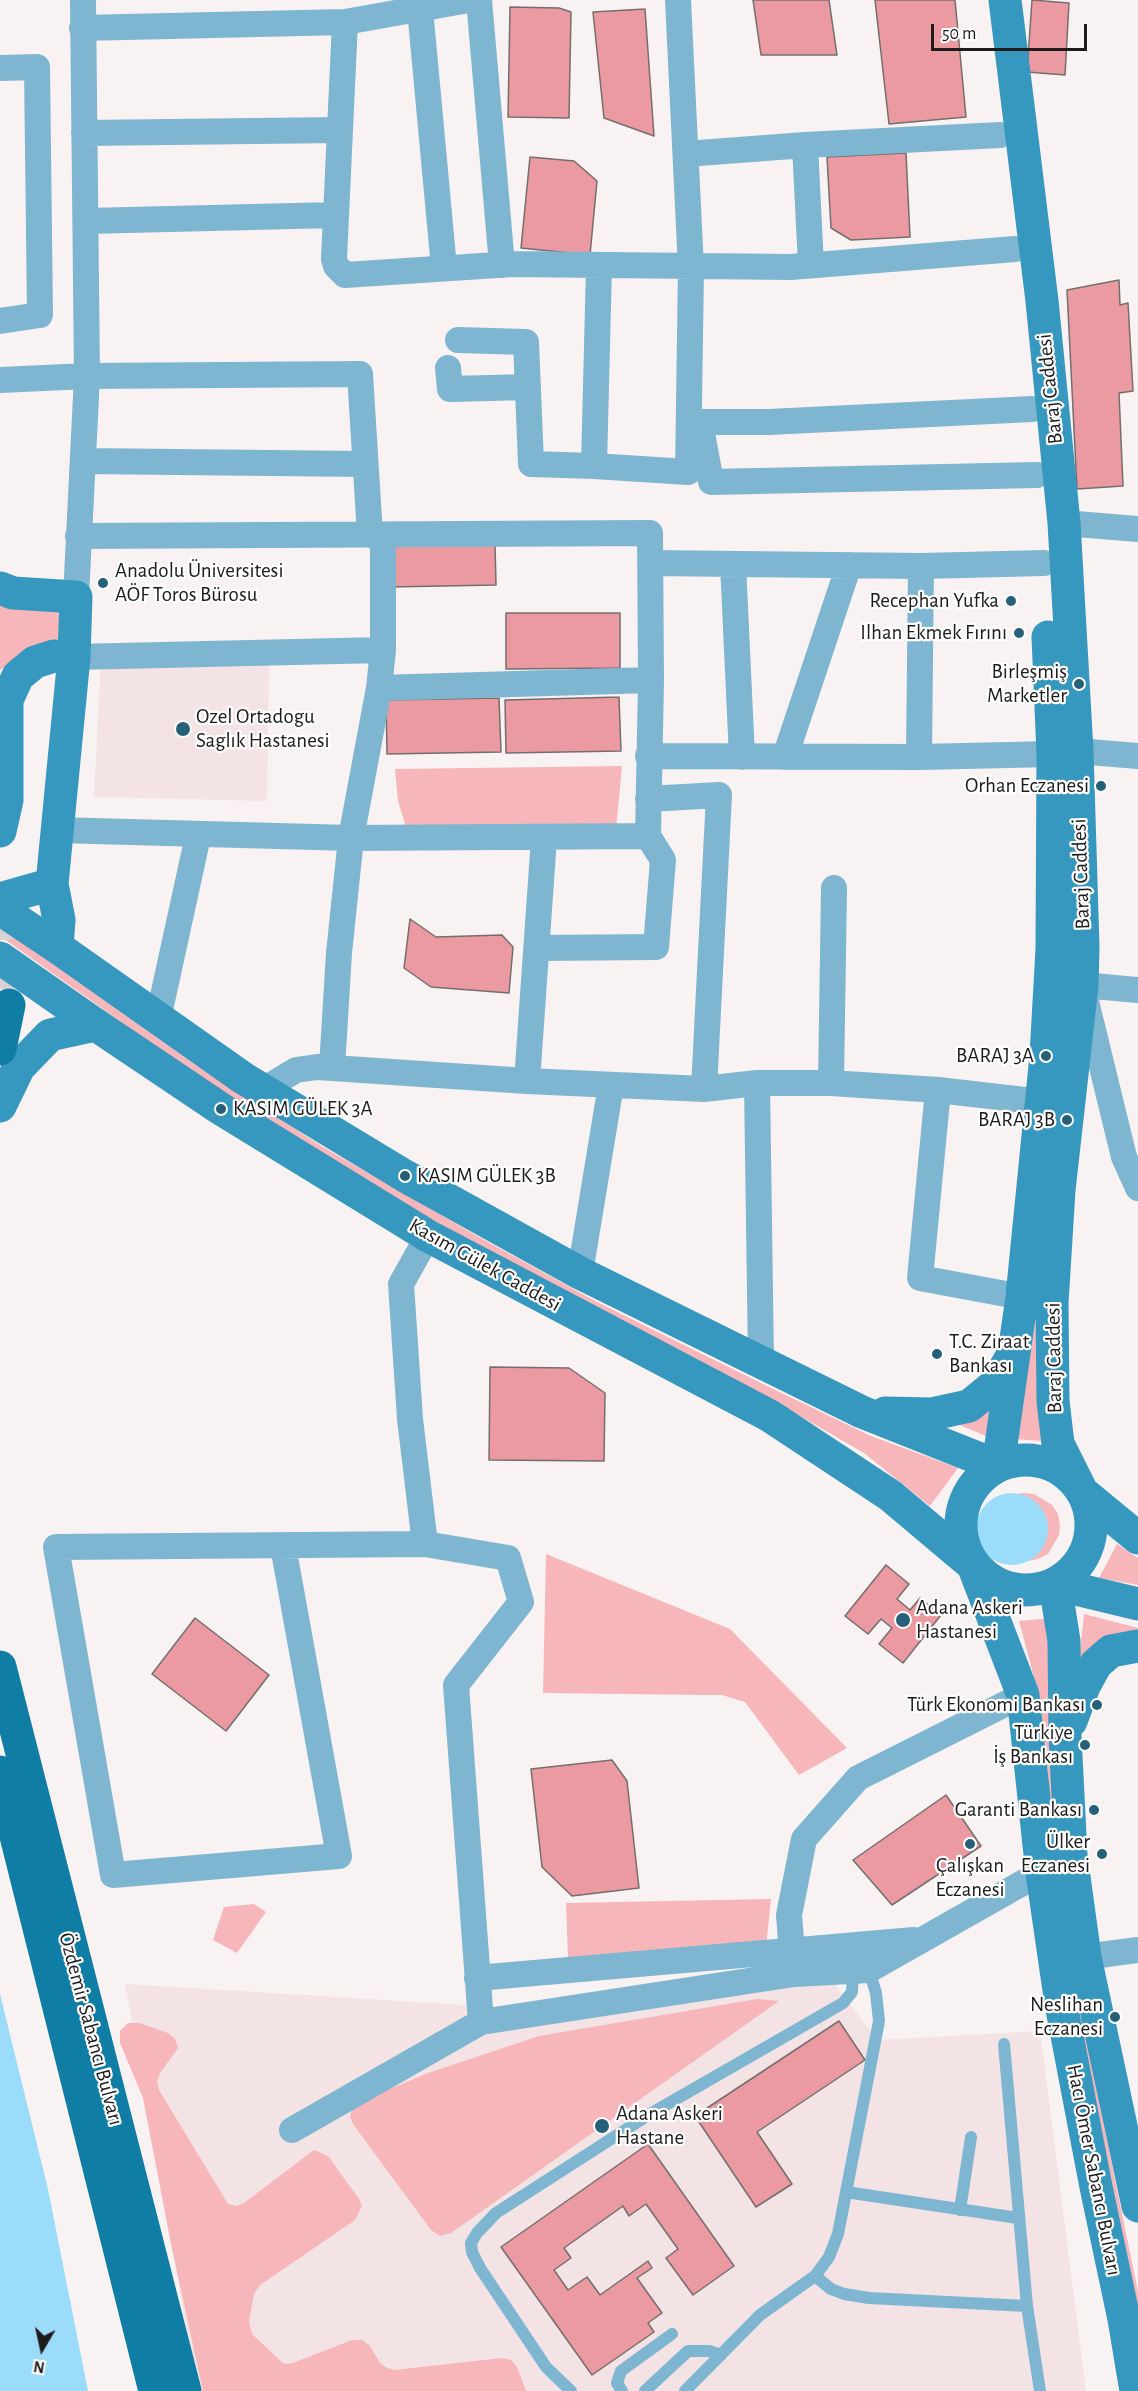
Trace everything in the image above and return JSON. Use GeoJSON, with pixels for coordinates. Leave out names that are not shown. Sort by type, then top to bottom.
{"type":"FeatureCollection","features":[{"type":"Feature","properties":{"kind":"main road","name":"Baraj Caddesi"},"geometry":{"type":"LineString","coordinates":[[984,0],[1032,409],[1044,563],[1083,947],[1082,986],[1059,1190],[1052,1303],[1053,1401],[1058,1444],[1082,1492]]}},
{"type":"Feature","properties":{"kind":"main road","name":"Baraj Caddesi"},"geometry":{"type":"LineString","coordinates":[[998,1466],[1022,1297],[1042,1102],[1065,752],[1064,523],[1042,301],[1005,0]]}},
{"type":"Feature","properties":{"kind":"main road"},"geometry":{"type":"LineString","coordinates":[[0,588],[13,593],[76,597],[74,657],[52,884],[59,920],[57,947]]}},
{"type":"Feature","properties":{"kind":"main road"},"geometry":{"type":"LineString","coordinates":[[0,831],[7,801],[7,700],[18,676],[35,662],[54,656],[74,657]]}},
{"type":"Feature","properties":{"kind":"main road"},"geometry":{"type":"LineString","coordinates":[[6,900],[52,884]]}},
{"type":"Feature","properties":{"kind":"main road","name":"Kasım Gülek Caddesi"},"geometry":{"type":"LineString","coordinates":[[6,900],[57,947],[158,1019],[263,1090],[405,1176],[580,1273],[862,1412],[998,1466]]}},
{"type":"Feature","properties":{"kind":"main road","name":"Kasım Gülek Caddesi"},"geometry":{"type":"LineString","coordinates":[[0,958],[221,1109],[428,1236],[770,1416],[891,1497],[973,1565]]}},
{"type":"Feature","properties":{"kind":"main road"},"geometry":{"type":"LineString","coordinates":[[0,1049],[9,1005]]}},
{"type":"Feature","properties":{"kind":"main road"},"geometry":{"type":"LineString","coordinates":[[0,1106],[19,1067],[51,1035],[96,1025]]}},
{"type":"Feature","properties":{"kind":"main road"},"geometry":{"type":"LineString","coordinates":[[862,1412],[932,1414],[969,1406],[996,1384],[1014,1351]]}},
{"type":"Feature","properties":{"kind":"main road"},"geometry":{"type":"LineString","coordinates":[[1082,1492],[1090,1511],[1091,1532],[1086,1552],[1073,1571],[1055,1584],[1033,1591],[1010,1589],[989,1580],[973,1565],[962,1544],[960,1522],[965,1500],[976,1482],[998,1466],[1011,1461],[1031,1460],[1052,1465],[1069,1476],[1082,1492],[1138,1538]]}},
{"type":"Feature","properties":{"kind":"main road","name":"Hacı Ömer Sabancı Bulvarı"},"geometry":{"type":"LineString","coordinates":[[973,1565],[1023,1695],[1042,1873],[1061,2004],[1124,2319],[1136,2391]]}},
{"type":"Feature","properties":{"kind":"main road"},"geometry":{"type":"LineString","coordinates":[[1055,1584],[1138,1604]]}},
{"type":"Feature","properties":{"kind":"main road","name":"Hacı Ömer Sabancı Bulvarı"},"geometry":{"type":"LineString","coordinates":[[1055,1584],[1064,1641],[1065,1736],[1071,1855],[1085,1957],[1138,2206]]}},
{"type":"Feature","properties":{"kind":"main road"},"geometry":{"type":"LineString","coordinates":[[1065,1736],[1084,1686],[1096,1664],[1111,1651],[1138,1646]]}},
{"type":"Feature","properties":{"kind":"main road","name":"Özdemir Sabancı Bulvarı"},"geometry":{"type":"LineString","coordinates":[[0,1667],[185,2391]]}},
{"type":"Feature","properties":{"kind":"main road","name":"Özdemir Sabancı Bulvarı"},"geometry":{"type":"LineString","coordinates":[[0,1772],[155,2391]]}},
{"type":"Feature","properties":{"kind":"street"},"geometry":{"type":"LineString","coordinates":[[76,597],[87,376],[83,0]]}},
{"type":"Feature","properties":{"kind":"street"},"geometry":{"type":"LineString","coordinates":[[82,28],[298,12],[345,22],[469,0]]}},
{"type":"Feature","properties":{"kind":"street"},"geometry":{"type":"LineString","coordinates":[[479,0],[502,265]]}},
{"type":"Feature","properties":{"kind":"street"},"geometry":{"type":"LineString","coordinates":[[458,340],[526,342],[531,464],[688,472],[692,268],[678,0]]}},
{"type":"Feature","properties":{"kind":"street"},"geometry":{"type":"LineString","coordinates":[[420,9],[444,268]]}},
{"type":"Feature","properties":{"kind":"street"},"geometry":{"type":"LineString","coordinates":[[345,22],[334,259],[336,266],[345,275],[502,265],[692,268],[812,265],[1015,249]]}},
{"type":"Feature","properties":{"kind":"street"},"geometry":{"type":"LineString","coordinates":[[0,68],[37,67],[40,315],[0,321]]}},
{"type":"Feature","properties":{"kind":"street"},"geometry":{"type":"LineString","coordinates":[[84,133],[340,130]]}},
{"type":"Feature","properties":{"kind":"street"},"geometry":{"type":"LineString","coordinates":[[686,154],[1000,135]]}},
{"type":"Feature","properties":{"kind":"street"},"geometry":{"type":"LineString","coordinates":[[805,145],[812,265]]}},
{"type":"Feature","properties":{"kind":"street"},"geometry":{"type":"LineString","coordinates":[[86,221],[336,214]]}},
{"type":"Feature","properties":{"kind":"street"},"geometry":{"type":"LineString","coordinates":[[594,466],[599,266]]}},
{"type":"Feature","properties":{"kind":"street"},"geometry":{"type":"LineString","coordinates":[[448,368],[450,389],[528,387]]}},
{"type":"Feature","properties":{"kind":"street"},"geometry":{"type":"LineString","coordinates":[[0,380],[87,376],[360,374],[364,464],[376,536],[382,650],[379,688],[351,838],[339,953],[332,1067]]}},
{"type":"Feature","properties":{"kind":"street"},"geometry":{"type":"LineString","coordinates":[[1032,409],[770,422],[700,422],[711,482],[1037,475]]}},
{"type":"Feature","properties":{"kind":"street"},"geometry":{"type":"LineString","coordinates":[[83,461],[364,464]]}},
{"type":"Feature","properties":{"kind":"street"},"geometry":{"type":"LineString","coordinates":[[1064,523],[1138,529]]}},
{"type":"Feature","properties":{"kind":"street"},"geometry":{"type":"LineString","coordinates":[[78,536],[650,533],[651,680],[648,836],[663,860],[656,947],[537,948]]}},
{"type":"Feature","properties":{"kind":"street"},"geometry":{"type":"LineString","coordinates":[[650,563],[921,566],[1044,563]]}},
{"type":"Feature","properties":{"kind":"street"},"geometry":{"type":"LineString","coordinates":[[733,564],[742,756]]}},
{"type":"Feature","properties":{"kind":"street"},"geometry":{"type":"LineString","coordinates":[[785,757],[849,565]]}},
{"type":"Feature","properties":{"kind":"street"},"geometry":{"type":"LineString","coordinates":[[919,757],[921,566]]}},
{"type":"Feature","properties":{"kind":"street"},"geometry":{"type":"LineString","coordinates":[[74,657],[382,650]]}},
{"type":"Feature","properties":{"kind":"street"},"geometry":{"type":"LineString","coordinates":[[379,688],[651,680]]}},
{"type":"Feature","properties":{"kind":"street"},"geometry":{"type":"LineString","coordinates":[[648,756],[919,757],[1065,752],[1138,756]]}},
{"type":"Feature","properties":{"kind":"street"},"geometry":{"type":"LineString","coordinates":[[648,799],[719,795],[704,1089]]}},
{"type":"Feature","properties":{"kind":"street"},"geometry":{"type":"LineString","coordinates":[[57,830],[198,836],[351,838],[648,836]]}},
{"type":"Feature","properties":{"kind":"street"},"geometry":{"type":"LineString","coordinates":[[158,1019],[198,836]]}},
{"type":"Feature","properties":{"kind":"street"},"geometry":{"type":"LineString","coordinates":[[527,1081],[544,838]]}},
{"type":"Feature","properties":{"kind":"street"},"geometry":{"type":"LineString","coordinates":[[831,1083],[834,888]]}},
{"type":"Feature","properties":{"kind":"street"},"geometry":{"type":"LineString","coordinates":[[1138,990],[1082,986],[1124,1157],[1138,1188]]}},
{"type":"Feature","properties":{"kind":"street"},"geometry":{"type":"LineString","coordinates":[[263,1090],[296,1070],[332,1067],[527,1081],[704,1089],[757,1083],[831,1083],[938,1090],[1042,1102]]}},
{"type":"Feature","properties":{"kind":"street"},"geometry":{"type":"LineString","coordinates":[[757,1083],[761,1362]]}},
{"type":"Feature","properties":{"kind":"street"},"geometry":{"type":"LineString","coordinates":[[580,1273],[611,1085]]}},
{"type":"Feature","properties":{"kind":"street"},"geometry":{"type":"LineString","coordinates":[[938,1090],[920,1278],[1022,1297]]}},
{"type":"Feature","properties":{"kind":"street"},"geometry":{"type":"LineString","coordinates":[[425,1544],[410,1419],[401,1284],[428,1236]]}},
{"type":"Feature","properties":{"kind":"street"},"geometry":{"type":"LineString","coordinates":[[283,1546],[339,1856],[113,1875],[56,1546],[425,1544],[508,1558],[521,1602],[456,1685],[481,2022]]}},
{"type":"Feature","properties":{"kind":"street"},"geometry":{"type":"LineString","coordinates":[[793,1962],[789,1915],[804,1839],[858,1778],[1023,1695]]}},
{"type":"Feature","properties":{"kind":"street"},"geometry":{"type":"LineString","coordinates":[[477,1978],[793,1962],[861,1971],[921,1940],[1071,1855]]}},
{"type":"Feature","properties":{"kind":"street"},"geometry":{"type":"LineString","coordinates":[[292,2130],[481,2022],[793,1962],[921,1940]]}},
{"type":"Feature","properties":{"kind":"street"},"geometry":{"type":"LineString","coordinates":[[1085,1957],[1138,1950]]}},
{"type":"Feature","properties":{"kind":"lane"},"geometry":{"type":"LineString","coordinates":[[685,2391],[760,2315],[815,2276],[829,2257],[838,2234],[879,2022],[876,1993],[861,1971]]}},
{"type":"Feature","properties":{"kind":"lane"},"geometry":{"type":"LineString","coordinates":[[571,2391],[546,2367],[480,2268],[472,2252],[471,2243],[477,2233],[496,2213],[650,2114],[843,2003],[852,1992],[861,1971]]}},
{"type":"Feature","properties":{"kind":"lane"},"geometry":{"type":"LineString","coordinates":[[1004,2044],[1027,2307],[1040,2391]]}},
{"type":"Feature","properties":{"kind":"lane"},"geometry":{"type":"LineString","coordinates":[[960,2210],[971,2137]]}},
{"type":"Feature","properties":{"kind":"lane"},"geometry":{"type":"LineString","coordinates":[[846,2192],[1018,2218]]}},
{"type":"Feature","properties":{"kind":"lane"},"geometry":{"type":"LineString","coordinates":[[815,2276],[831,2289],[844,2294],[869,2298],[1027,2307]]}},
{"type":"Feature","properties":{"kind":"lane"},"geometry":{"type":"LineString","coordinates":[[622,2391],[617,2383],[621,2371],[672,2334]]}},
{"type":"Feature","properties":{"kind":"lane"},"geometry":{"type":"LineString","coordinates":[[645,2391],[688,2352],[709,2350],[721,2355]]}},
{"type":"Feature","properties":{"kind":"shaded area"},"geometry":{"type":"Polygon","coordinates":[[[993,0],[997,0],[1034,309],[1052,519],[1068,798],[1065,1040],[1047,1214],[1039,1377],[1041,1441],[1016,1439],[1037,1313],[1044,1214],[1062,1039],[1065,978],[1064,797],[1056,618],[1043,439],[993,0]]]}},
{"type":"Feature","properties":{"kind":"shaded area"},"geometry":{"type":"Polygon","coordinates":[[[57,600],[61,638],[39,646],[0,670],[0,602],[57,600]]]}},
{"type":"Feature","properties":{"kind":"shaded area","name":"Ozel Ortadogu Saglık Hastanesi"},"geometry":{"type":"Polygon","coordinates":[[[101,659],[269,661],[267,801],[94,797],[101,659]]]}},
{"type":"Feature","properties":{"kind":"shaded area"},"geometry":{"type":"Polygon","coordinates":[[[622,766],[616,829],[406,827],[398,801],[395,769],[622,766]]]}},
{"type":"Feature","properties":{"kind":"shaded area"},"geometry":{"type":"Polygon","coordinates":[[[0,927],[200,1068],[323,1147],[479,1237],[597,1302],[765,1385],[871,1436],[958,1468],[930,1506],[864,1453],[762,1394],[594,1312],[318,1154],[195,1075],[0,936],[0,927]]]}},
{"type":"Feature","properties":{"kind":"shaded area"},"geometry":{"type":"Polygon","coordinates":[[[995,1393],[986,1436],[950,1421],[995,1393]]]}},
{"type":"Feature","properties":{"kind":"shaded area"},"geometry":{"type":"Polygon","coordinates":[[[1022,1493],[1034,1494],[1052,1505],[1058,1514],[1060,1525],[1059,1535],[1048,1554],[1028,1561],[1017,1560],[1011,1496],[1022,1493]]]}},
{"type":"Feature","properties":{"kind":"shaded area"},"geometry":{"type":"Polygon","coordinates":[[[1117,1544],[1138,1558],[1138,1585],[1099,1578],[1117,1544]]]}},
{"type":"Feature","properties":{"kind":"shaded area"},"geometry":{"type":"Polygon","coordinates":[[[546,1554],[730,1629],[847,1748],[799,1775],[745,1702],[722,1695],[543,1693],[546,1554]]]}},
{"type":"Feature","properties":{"kind":"shaded area"},"geometry":{"type":"Polygon","coordinates":[[[1084,1614],[1138,1628],[1138,1637],[1077,1682],[1084,1614]]]}},
{"type":"Feature","properties":{"kind":"shaded area"},"geometry":{"type":"Polygon","coordinates":[[[1052,1618],[1054,1838],[1039,1696],[1019,1621],[1052,1618]]]}},
{"type":"Feature","properties":{"kind":"shaded area"},"geometry":{"type":"Polygon","coordinates":[[[1062,1885],[1076,1989],[1138,2292],[1138,2325],[1086,2072],[1062,1885]]]}},
{"type":"Feature","properties":{"kind":"shaded area"},"geometry":{"type":"Polygon","coordinates":[[[771,1899],[766,1948],[568,1958],[566,1903],[771,1899]]]}},
{"type":"Feature","properties":{"kind":"shaded area"},"geometry":{"type":"Polygon","coordinates":[[[254,1904],[266,1912],[237,1953],[213,1940],[224,1907],[254,1904]]]}},
{"type":"Feature","properties":{"kind":"shaded area","name":"Adana Askeri Hastane"},"geometry":{"type":"Polygon","coordinates":[[[828,1976],[878,2040],[1040,2031],[1086,2391],[196,2391],[167,2212],[125,1984],[497,2007],[828,1976]]]}},
{"type":"Feature","properties":{"kind":"shaded area"},"geometry":{"type":"Polygon","coordinates":[[[757,1999],[779,2001],[451,2233],[440,2236],[431,2230],[353,2124],[350,2116],[353,2107],[359,2102],[428,2073],[539,2036],[757,1999]]]}},
{"type":"Feature","properties":{"kind":"shaded area"},"geometry":{"type":"Polygon","coordinates":[[[128,2023],[139,2023],[168,2033],[175,2039],[178,2048],[160,2073],[157,2082],[159,2090],[228,2204],[236,2206],[244,2203],[314,2150],[328,2156],[359,2199],[362,2206],[355,2220],[260,2285],[254,2294],[249,2321],[252,2334],[284,2364],[293,2363],[352,2340],[362,2340],[370,2346],[380,2363],[395,2370],[502,2358],[511,2360],[517,2367],[526,2391],[203,2391],[171,2244],[143,2098],[120,2043],[120,2031],[128,2023]]]}},
{"type":"Feature","properties":{"kind":"water"},"geometry":{"type":"Polygon","coordinates":[[[1012,1493],[1032,1499],[1042,1509],[1048,1529],[1042,1549],[1032,1559],[1012,1565],[992,1559],[982,1549],[976,1529],[982,1509],[992,1499],[1012,1493]]]}},
{"type":"Feature","properties":{"kind":"water"},"geometry":{"type":"Polygon","coordinates":[[[0,1994],[48,2189],[88,2391],[0,2391],[0,1994]]]}},
{"type":"Feature","properties":{"kind":"building"},"geometry":{"type":"Polygon","coordinates":[[[753,0],[829,0],[837,55],[761,55],[753,0]]]}},
{"type":"Feature","properties":{"kind":"building"},"geometry":{"type":"Polygon","coordinates":[[[875,0],[955,0],[966,117],[889,124],[875,0]]]}},
{"type":"Feature","properties":{"kind":"building"},"geometry":{"type":"Polygon","coordinates":[[[1032,0],[1069,3],[1065,75],[1027,72],[1032,0]]]}},
{"type":"Feature","properties":{"kind":"building"},"geometry":{"type":"Polygon","coordinates":[[[510,7],[559,8],[571,12],[569,118],[508,117],[510,7]]]}},
{"type":"Feature","properties":{"kind":"building"},"geometry":{"type":"Polygon","coordinates":[[[645,9],[654,136],[604,118],[593,12],[645,9]]]}},
{"type":"Feature","properties":{"kind":"building"},"geometry":{"type":"Polygon","coordinates":[[[906,153],[910,237],[851,240],[831,228],[827,157],[906,153]]]}},
{"type":"Feature","properties":{"kind":"building"},"geometry":{"type":"Polygon","coordinates":[[[530,157],[574,161],[597,181],[590,255],[521,248],[530,157]]]}},
{"type":"Feature","properties":{"kind":"building"},"geometry":{"type":"Polygon","coordinates":[[[1119,280],[1120,305],[1128,303],[1133,391],[1119,393],[1123,486],[1077,489],[1067,290],[1119,280]]]}},
{"type":"Feature","properties":{"kind":"building"},"geometry":{"type":"Polygon","coordinates":[[[495,544],[496,585],[389,587],[388,546],[495,544]]]}},
{"type":"Feature","properties":{"kind":"building"},"geometry":{"type":"Polygon","coordinates":[[[506,613],[620,613],[620,668],[506,669],[506,613]]]}},
{"type":"Feature","properties":{"kind":"building"},"geometry":{"type":"Polygon","coordinates":[[[619,697],[621,751],[506,753],[505,700],[619,697]]]}},
{"type":"Feature","properties":{"kind":"building"},"geometry":{"type":"Polygon","coordinates":[[[499,698],[501,752],[387,754],[386,700],[499,698]]]}},
{"type":"Feature","properties":{"kind":"building"},"geometry":{"type":"Polygon","coordinates":[[[410,919],[436,937],[502,935],[513,947],[509,993],[431,987],[404,968],[410,919]]]}},
{"type":"Feature","properties":{"kind":"building"},"geometry":{"type":"Polygon","coordinates":[[[490,1367],[569,1368],[605,1393],[604,1461],[489,1460],[490,1367]]]}},
{"type":"Feature","properties":{"kind":"building"},"geometry":{"type":"Polygon","coordinates":[[[886,1565],[909,1584],[897,1599],[910,1610],[920,1598],[941,1615],[903,1663],[879,1644],[892,1628],[881,1619],[868,1634],[845,1616],[886,1565]]]}},
{"type":"Feature","properties":{"kind":"building"},"geometry":{"type":"Polygon","coordinates":[[[195,1618],[269,1675],[226,1731],[152,1674],[195,1618]]]}},
{"type":"Feature","properties":{"kind":"building"},"geometry":{"type":"Polygon","coordinates":[[[612,1760],[627,1781],[639,1888],[572,1896],[542,1867],[531,1769],[612,1760]]]}},
{"type":"Feature","properties":{"kind":"building"},"geometry":{"type":"Polygon","coordinates":[[[946,1795],[981,1846],[892,1905],[853,1860],[946,1795]]]}},
{"type":"Feature","properties":{"kind":"building"},"geometry":{"type":"Polygon","coordinates":[[[839,2021],[865,2060],[757,2132],[792,2184],[756,2207],[695,2116],[839,2021]]]}},
{"type":"Feature","properties":{"kind":"building"},"geometry":{"type":"Polygon","coordinates":[[[648,2144],[734,2266],[693,2295],[666,2258],[678,2249],[646,2204],[629,2216],[623,2206],[564,2248],[571,2258],[554,2270],[568,2290],[587,2277],[600,2295],[648,2261],[652,2268],[637,2278],[662,2313],[648,2323],[654,2332],[592,2375],[501,2247],[648,2144]]]}},
{"type":"Feature","properties":{"kind":"tunnel"},"geometry":{"type":"LineString","coordinates":[[0,907],[9,1005]]}},
{"type":"Feature","properties":{"kind":"place","name":"Anadolu Üniversitesi AÖF Toros Bürosu"},"geometry":{"type":"Point","coordinates":[103,583]}},
{"type":"Feature","properties":{"kind":"place","name":"Recephan Yufka"},"geometry":{"type":"Point","coordinates":[1011,601]}},
{"type":"Feature","properties":{"kind":"place","name":"Ilhan Ekmek Fırını"},"geometry":{"type":"Point","coordinates":[1019,633]}},
{"type":"Feature","properties":{"kind":"place","name":"Birleşmiş Marketler"},"geometry":{"type":"Point","coordinates":[1079,684]}},
{"type":"Feature","properties":{"kind":"place","name":"Ozel Ortadogu Saglık Hastanesi"},"geometry":{"type":"Point","coordinates":[183,729]}},
{"type":"Feature","properties":{"kind":"place","name":"Orhan Eczanesi"},"geometry":{"type":"Point","coordinates":[1101,786]}},
{"type":"Feature","properties":{"kind":"place","name":"BARAJ 3A"},"geometry":{"type":"Point","coordinates":[1046,1056]}},
{"type":"Feature","properties":{"kind":"place","name":"KASIM GÜLEK 3A"},"geometry":{"type":"Point","coordinates":[221,1109]}},
{"type":"Feature","properties":{"kind":"place","name":"BARAJ 3B"},"geometry":{"type":"Point","coordinates":[1067,1120]}},
{"type":"Feature","properties":{"kind":"place","name":"KASIM GÜLEK 3B"},"geometry":{"type":"Point","coordinates":[405,1176]}},
{"type":"Feature","properties":{"kind":"place","name":"T.C. Ziraat Bankası"},"geometry":{"type":"Point","coordinates":[937,1354]}},
{"type":"Feature","properties":{"kind":"place","name":"Adana Askeri Hastanesi"},"geometry":{"type":"Point","coordinates":[903,1620]}},
{"type":"Feature","properties":{"kind":"place","name":"Türk Ekonomi Bankası"},"geometry":{"type":"Point","coordinates":[1097,1705]}},
{"type":"Feature","properties":{"kind":"place","name":"Türkiye İş Bankası"},"geometry":{"type":"Point","coordinates":[1085,1745]}},
{"type":"Feature","properties":{"kind":"place","name":"Garanti Bankası"},"geometry":{"type":"Point","coordinates":[1094,1810]}},
{"type":"Feature","properties":{"kind":"place","name":"Çalışkan Eczanesi"},"geometry":{"type":"Point","coordinates":[970,1844]}},
{"type":"Feature","properties":{"kind":"place","name":"Ülker Eczanesi"},"geometry":{"type":"Point","coordinates":[1102,1854]}},
{"type":"Feature","properties":{"kind":"place","name":"Neslihan Eczanesi"},"geometry":{"type":"Point","coordinates":[1115,2017]}},
{"type":"Feature","properties":{"kind":"place","name":"Adana Askeri Hastane"},"geometry":{"type":"Point","coordinates":[602,2126]}}]}
